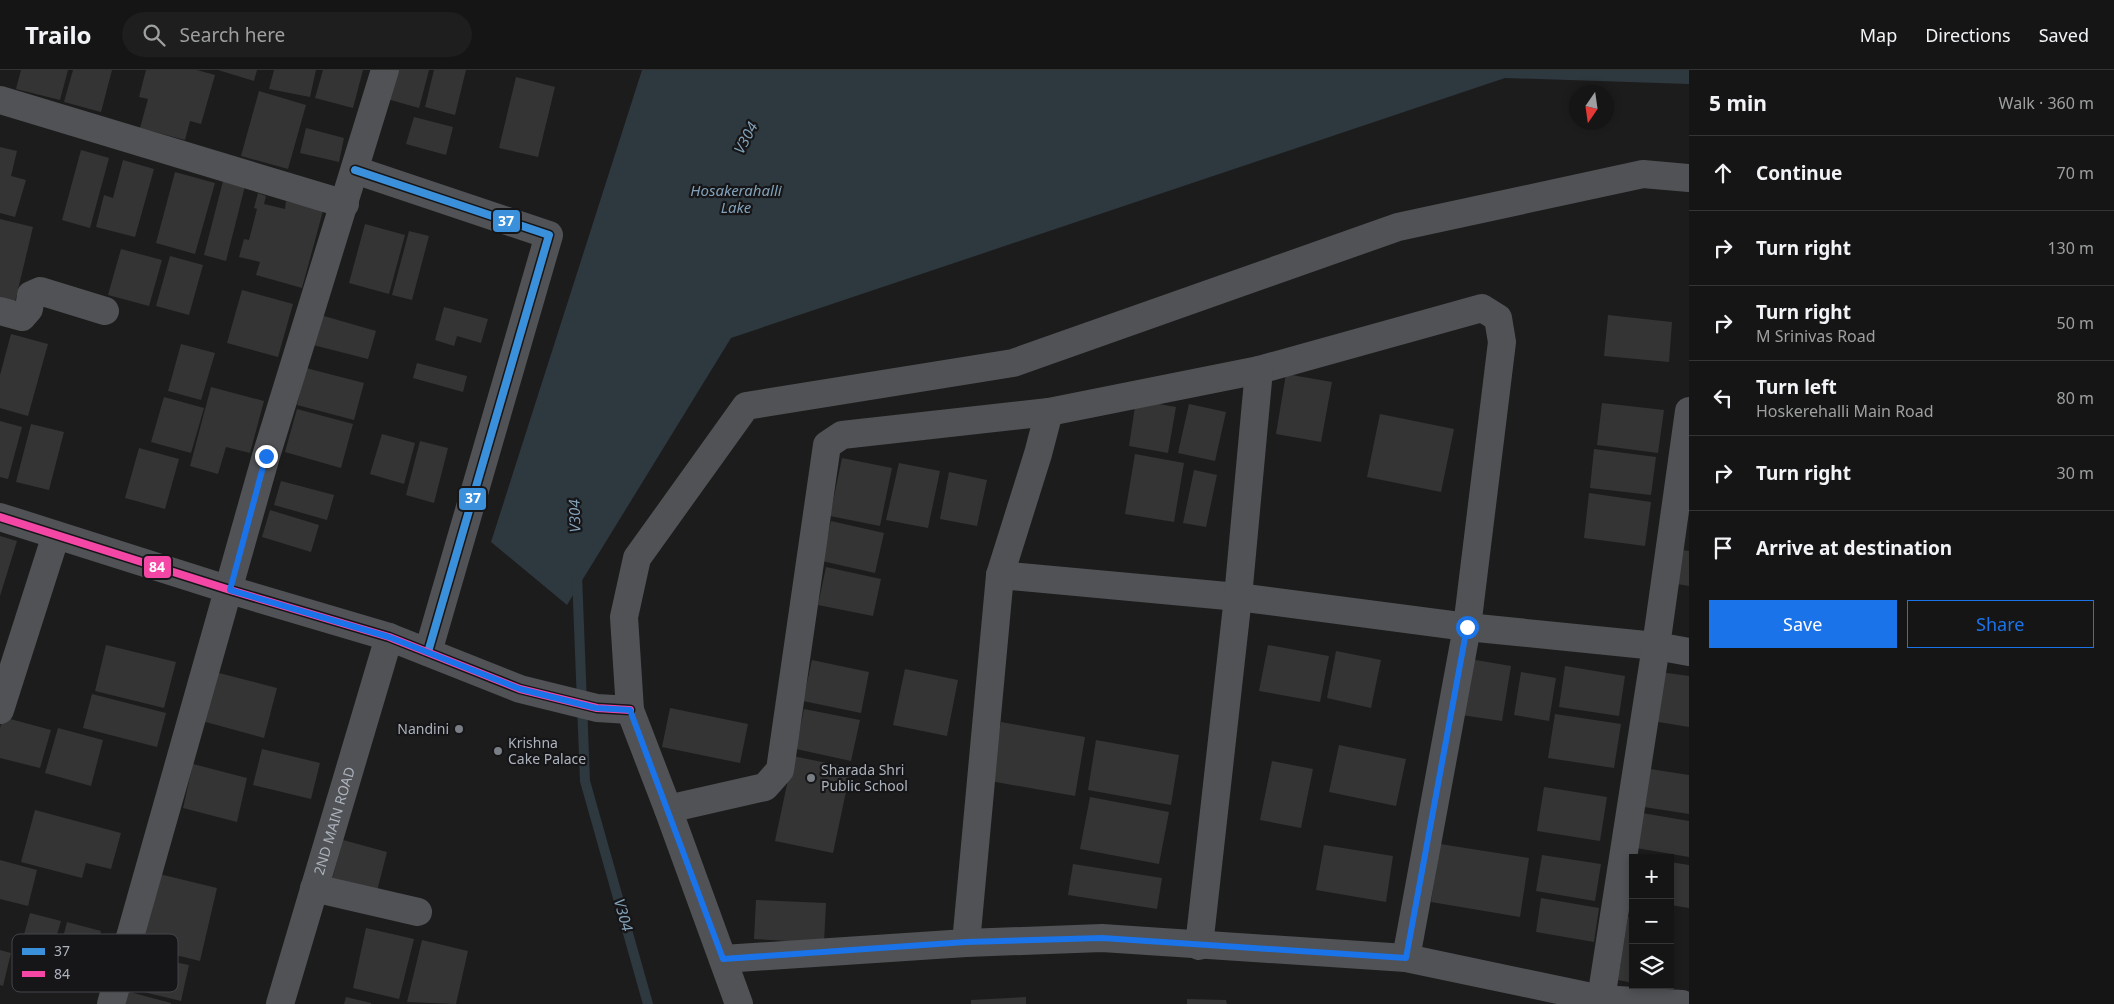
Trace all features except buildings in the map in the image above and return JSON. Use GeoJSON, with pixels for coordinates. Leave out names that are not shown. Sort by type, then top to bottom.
{"type":"FeatureCollection","features":[{"type":"Feature","properties":{"kind":"street"},"geometry":{"type":"LineString","coordinates":[[131,934],[230,590],[266,456],[385,70]]}},
{"type":"Feature","properties":{"kind":"street"},"geometry":{"type":"LineString","coordinates":[[0,100],[345,204]]}},
{"type":"Feature","properties":{"kind":"street"},"geometry":{"type":"LineString","coordinates":[[355,170],[549,235],[428,652]]}},
{"type":"Feature","properties":{"kind":"street"},"geometry":{"type":"LineString","coordinates":[[739,1004],[630,710],[624,617],[637,558],[746,406],[1013,363],[1398,227],[1643,174],[1689,178]]}},
{"type":"Feature","properties":{"kind":"street"},"geometry":{"type":"LineString","coordinates":[[0,311],[22,317],[29,309],[31,295],[40,291],[105,311]]}},
{"type":"Feature","properties":{"kind":"street"},"geometry":{"type":"LineString","coordinates":[[668,809],[765,787],[780,770],[827,444],[842,435],[1049,412],[1259,370],[1482,308],[1498,318],[1502,342],[1467,627],[1406,958]]}},
{"type":"Feature","properties":{"kind":"street"},"geometry":{"type":"LineString","coordinates":[[1199,946],[1238,597],[1259,370]]}},
{"type":"Feature","properties":{"kind":"street"},"geometry":{"type":"LineString","coordinates":[[1601,999],[1656,646],[1689,411]]}},
{"type":"Feature","properties":{"kind":"street"},"geometry":{"type":"LineString","coordinates":[[966,942],[1000,575],[1038,454],[1049,412]]}},
{"type":"Feature","properties":{"kind":"street"},"geometry":{"type":"LineString","coordinates":[[0,518],[230,590],[389,637],[520,689],[596,708],[630,710]]}},
{"type":"Feature","properties":{"kind":"street"},"geometry":{"type":"LineString","coordinates":[[0,710],[56,535]]}},
{"type":"Feature","properties":{"kind":"street"},"geometry":{"type":"LineString","coordinates":[[1000,575],[1238,597],[1467,627],[1656,646],[1689,652]]}},
{"type":"Feature","properties":{"kind":"street","name":"2ND MAIN ROAD"},"geometry":{"type":"LineString","coordinates":[[280,1004],[389,637]]}},
{"type":"Feature","properties":{"kind":"street"},"geometry":{"type":"LineString","coordinates":[[314,888],[418,912]]}},
{"type":"Feature","properties":{"kind":"street"},"geometry":{"type":"LineString","coordinates":[[723,959],[966,942],[1102,938],[1199,946],[1406,958],[1601,999],[1682,1004]]}},
{"type":"Feature","properties":{"kind":"water","name":"Hosakerahalli Lake"},"geometry":{"type":"Polygon","coordinates":[[[642,70],[1689,70],[1689,84],[1505,78],[731,338],[567,605],[491,542],[642,70]]]}},
{"type":"Feature","properties":{"kind":"waterway","name":"V304"},"geometry":{"type":"LineString","coordinates":[[577,575],[585,781],[648,1004]]}},
{"type":"Feature","properties":{"kind":"transit line","name":"37"},"geometry":{"type":"LineString","coordinates":[[355,170],[549,235],[428,652]]}},
{"type":"Feature","properties":{"kind":"transit line","name":"84"},"geometry":{"type":"LineString","coordinates":[[0,517],[230,590],[389,637],[520,689],[597,708],[630,710]]}},
{"type":"Feature","properties":{"kind":"place","name":"Nandini"},"geometry":{"type":"Point","coordinates":[459,729]}},
{"type":"Feature","properties":{"kind":"place","name":"Krishna Cake Palace"},"geometry":{"type":"Point","coordinates":[498,751]}},
{"type":"Feature","properties":{"kind":"place","name":"Sharada Shri Public School"},"geometry":{"type":"Point","coordinates":[811,778]}},
{"type":"Feature","properties":{"kind":"route"},"geometry":{"type":"LineString","coordinates":[[266,456],[230,590],[389,637],[520,689],[596,708],[630,710],[723,959],[966,942],[1102,938],[1199,946],[1406,958],[1467,627]]}}]}
